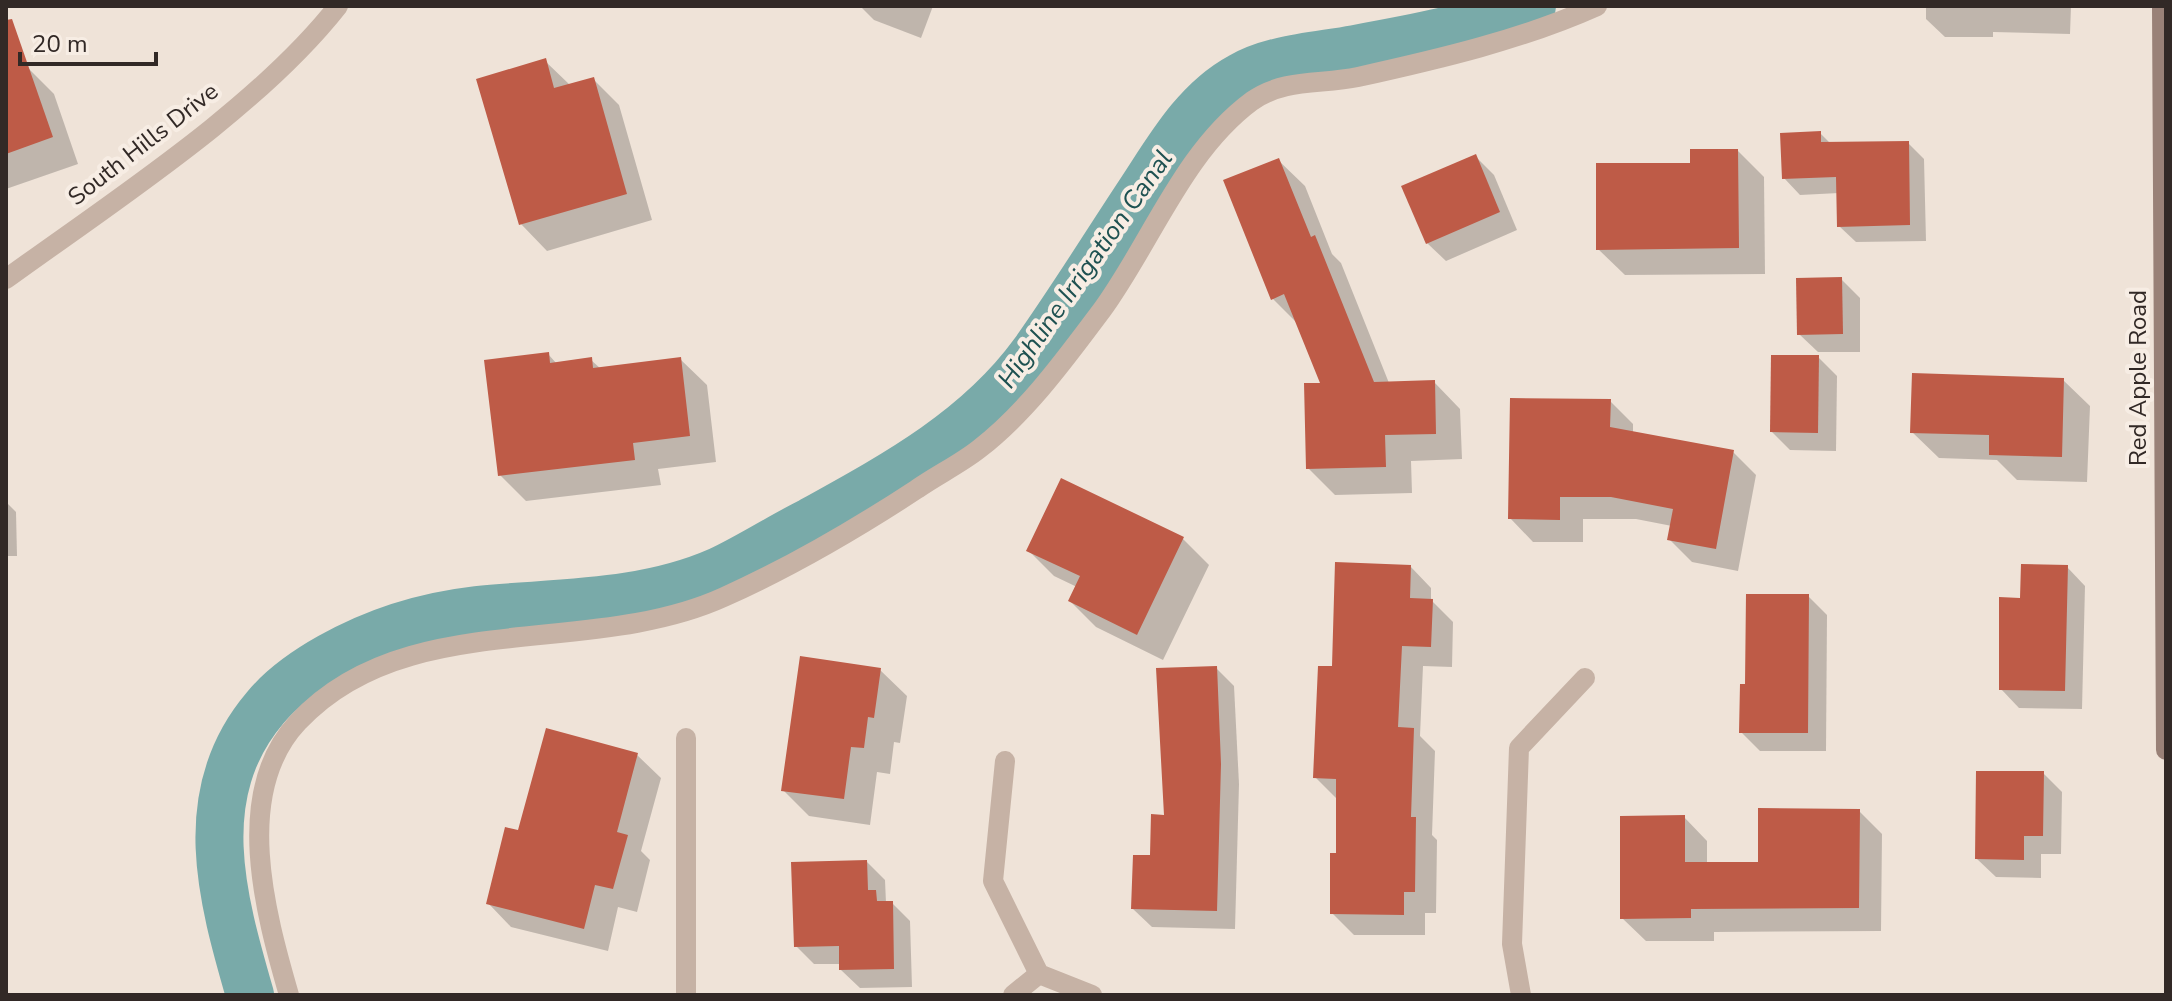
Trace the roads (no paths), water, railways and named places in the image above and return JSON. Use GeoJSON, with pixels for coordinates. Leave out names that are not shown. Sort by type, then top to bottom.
{"type":"FeatureCollection","features":[{"type":"Feature","properties":{"kind":"street","name":"South Hills Drive"},"geometry":{"type":"LineString","coordinates":[[6,279],[210,128],[288,61],[338,6]]}},
{"type":"Feature","properties":{"kind":"street"},"geometry":{"type":"LineString","coordinates":[[289,995],[262,876],[258,801],[282,739],[338,687],[378,665],[424,652],[586,632],[701,606],[823,546],[980,448],[1017,413],[1104,307],[1163,211],[1214,139],[1251,102],[1282,84],[1338,81],[1459,54],[1545,27],[1597,6]]}},
{"type":"Feature","properties":{"kind":"street","name":"Red Apple Road"},"geometry":{"type":"LineString","coordinates":[[2162,6],[2166,750]]}},
{"type":"Feature","properties":{"kind":"street"},"geometry":{"type":"LineString","coordinates":[[1521,995],[1512,944],[1519,748],[1585,678]]}},
{"type":"Feature","properties":{"kind":"street"},"geometry":{"type":"LineString","coordinates":[[686,738],[686,995]]}},
{"type":"Feature","properties":{"kind":"street"},"geometry":{"type":"LineString","coordinates":[[1005,761],[993,881],[1039,974],[1092,995]]}},
{"type":"Feature","properties":{"kind":"street"},"geometry":{"type":"LineString","coordinates":[[1013,995],[1039,974]]}},
{"type":"Feature","properties":{"kind":"waterway","name":"Highline Irrigation Canal"},"geometry":{"type":"LineString","coordinates":[[250,995],[223,884],[221,811],[228,775],[242,741],[265,708],[295,680],[347,648],[419,621],[477,610],[630,596],[690,582],[741,560],[901,470],[959,430],[985,407],[1033,354],[1183,129],[1224,87],[1253,71],[1281,62],[1445,31],[1532,6]]}}]}
